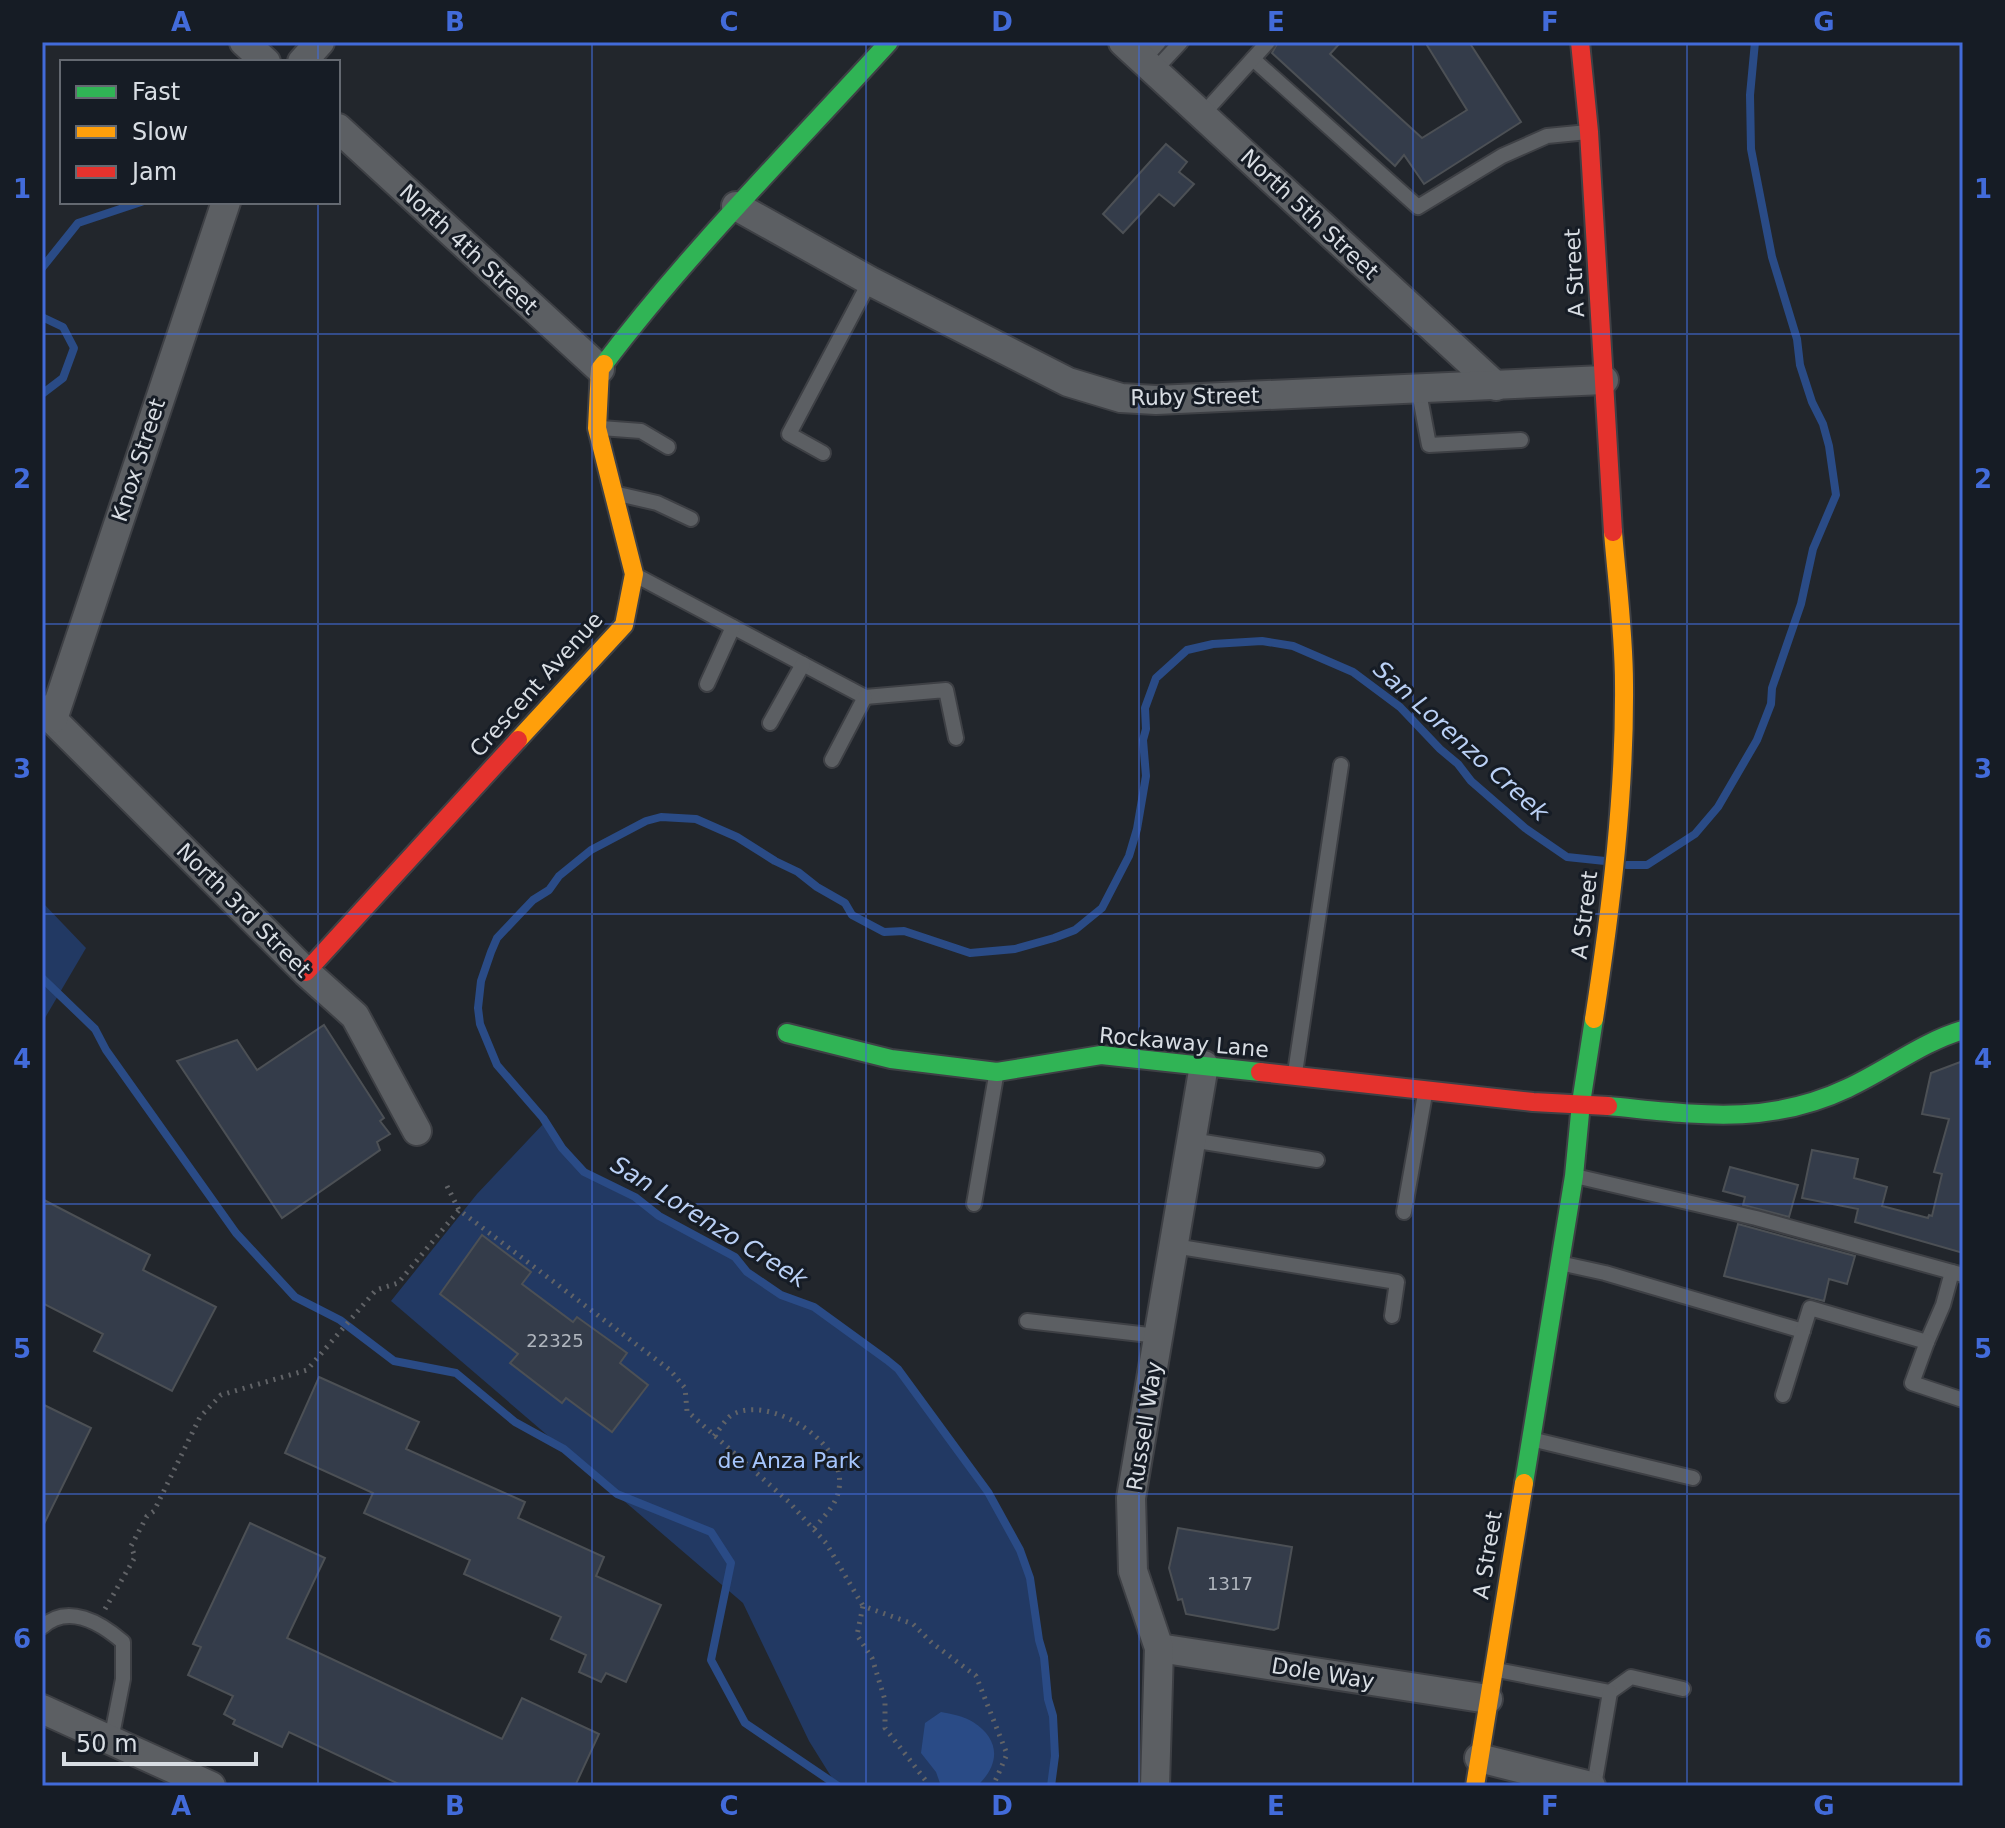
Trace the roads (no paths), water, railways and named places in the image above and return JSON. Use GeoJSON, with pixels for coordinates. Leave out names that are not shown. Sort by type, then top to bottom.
{"type":"FeatureCollection","features":[{"type":"Feature","properties":{"kind":"street"},"geometry":{"type":"LineString","coordinates":[[244,42],[264,60]]}},
{"type":"Feature","properties":{"kind":"street"},"geometry":{"type":"LineString","coordinates":[[304,60],[320,42]]}},
{"type":"Feature","properties":{"kind":"street"},"geometry":{"type":"LineString","coordinates":[[600,369],[647,307],[736,206],[889,42]]}},
{"type":"Feature","properties":{"kind":"street","name":"A Street"},"geometry":{"type":"LineString","coordinates":[[1475,1786],[1574,1176],[1617,836],[1624,684],[1589,132],[1580,42]]}},
{"type":"Feature","properties":{"kind":"street","name":"North 5th Street"},"geometry":{"type":"LineString","coordinates":[[1145,53],[1203,114],[1496,386]]}},
{"type":"Feature","properties":{"kind":"street","name":"North 4th Street"},"geometry":{"type":"LineString","coordinates":[[340,130],[600,369]]}},
{"type":"Feature","properties":{"kind":"street","name":"Knox Street"},"geometry":{"type":"LineString","coordinates":[[47,714],[225,204]]}},
{"type":"Feature","properties":{"kind":"street","name":"Ruby Street"},"geometry":{"type":"LineString","coordinates":[[736,206],[870,281],[1068,382],[1121,398],[1156,400],[1604,380]]}},
{"type":"Feature","properties":{"kind":"street","name":"Crescent Avenue"},"geometry":{"type":"LineString","coordinates":[[306,972],[624,625],[634,574],[597,428],[600,369]]}},
{"type":"Feature","properties":{"kind":"street","name":"North 3rd Street"},"geometry":{"type":"LineString","coordinates":[[47,714],[306,972],[355,1016],[417,1131]]}},
{"type":"Feature","properties":{"kind":"street","name":"Rockaway Lane"},"geometry":{"type":"LineString","coordinates":[[787,1033],[891,1059],[997,1072],[1101,1055],[1533,1102],[1581,1103],[1708,1117],[1760,1115],[1826,1098],[1857,1085],[1929,1044],[1963,1030]]}},
{"type":"Feature","properties":{"kind":"street","name":"Russell Way"},"geometry":{"type":"LineString","coordinates":[[1155,1786],[1159,1648],[1133,1571],[1131,1498],[1204,1065]]}},
{"type":"Feature","properties":{"kind":"street","name":"Dole Way"},"geometry":{"type":"LineString","coordinates":[[1159,1648],[1488,1699]]}},
{"type":"Feature","properties":{"kind":"street"},"geometry":{"type":"LineString","coordinates":[[42,1709],[211,1786]]}},
{"type":"Feature","properties":{"kind":"street"},"geometry":{"type":"LineString","coordinates":[[1479,1758],[1592,1786]]}},
{"type":"Feature","properties":{"kind":"lane"},"geometry":{"type":"LineString","coordinates":[[1145,53],[1181,42]]}},
{"type":"Feature","properties":{"kind":"lane"},"geometry":{"type":"LineString","coordinates":[[1203,114],[1268,42]]}},
{"type":"Feature","properties":{"kind":"lane"},"geometry":{"type":"LineString","coordinates":[[1253,59],[1418,207],[1502,156],[1547,136],[1589,132]]}},
{"type":"Feature","properties":{"kind":"lane"},"geometry":{"type":"LineString","coordinates":[[823,453],[789,434],[870,281]]}},
{"type":"Feature","properties":{"kind":"lane"},"geometry":{"type":"LineString","coordinates":[[1418,387],[1429,445],[1521,440]]}},
{"type":"Feature","properties":{"kind":"lane"},"geometry":{"type":"LineString","coordinates":[[597,428],[641,431],[668,447]]}},
{"type":"Feature","properties":{"kind":"lane"},"geometry":{"type":"LineString","coordinates":[[614,493],[657,503],[691,519]]}},
{"type":"Feature","properties":{"kind":"lane"},"geometry":{"type":"LineString","coordinates":[[634,574],[865,697],[946,690],[956,738]]}},
{"type":"Feature","properties":{"kind":"lane"},"geometry":{"type":"LineString","coordinates":[[707,684],[733,627]]}},
{"type":"Feature","properties":{"kind":"lane"},"geometry":{"type":"LineString","coordinates":[[770,723],[803,664]]}},
{"type":"Feature","properties":{"kind":"lane"},"geometry":{"type":"LineString","coordinates":[[832,760],[865,697]]}},
{"type":"Feature","properties":{"kind":"lane"},"geometry":{"type":"LineString","coordinates":[[1295,1075],[1341,765]]}},
{"type":"Feature","properties":{"kind":"lane"},"geometry":{"type":"LineString","coordinates":[[974,1204],[997,1072]]}},
{"type":"Feature","properties":{"kind":"lane"},"geometry":{"type":"LineString","coordinates":[[1404,1212],[1426,1090]]}},
{"type":"Feature","properties":{"kind":"lane"},"geometry":{"type":"LineString","coordinates":[[1191,1140],[1317,1160]]}},
{"type":"Feature","properties":{"kind":"lane"},"geometry":{"type":"LineString","coordinates":[[1574,1176],[1756,1218],[1957,1273],[1912,1383],[1963,1400]]}},
{"type":"Feature","properties":{"kind":"lane"},"geometry":{"type":"LineString","coordinates":[[1174,1246],[1397,1282],[1392,1316]]}},
{"type":"Feature","properties":{"kind":"lane"},"geometry":{"type":"LineString","coordinates":[[1559,1263],[1605,1273],[1803,1331]]}},
{"type":"Feature","properties":{"kind":"lane"},"geometry":{"type":"LineString","coordinates":[[1783,1395],[1810,1308],[1927,1342]]}},
{"type":"Feature","properties":{"kind":"lane"},"geometry":{"type":"LineString","coordinates":[[1027,1321],[1158,1336]]}},
{"type":"Feature","properties":{"kind":"lane"},"geometry":{"type":"LineString","coordinates":[[1531,1439],[1693,1478]]}},
{"type":"Feature","properties":{"kind":"lane"},"geometry":{"type":"LineString","coordinates":[[42,1627],[48,1621],[72,1616],[98,1622],[123,1642],[123,1679],[111,1740]]}},
{"type":"Feature","properties":{"kind":"lane"},"geometry":{"type":"LineString","coordinates":[[1493,1669],[1610,1692]]}},
{"type":"Feature","properties":{"kind":"lane"},"geometry":{"type":"LineString","coordinates":[[1592,1786],[1610,1692],[1631,1677],[1683,1689]]}},
{"type":"Feature","properties":{"kind":"waterway","name":"San Lorenzo Creek"},"geometry":{"type":"LineString","coordinates":[[1627,865],[1647,865],[1695,834],[1718,807],[1757,740],[1801,604],[1813,549],[1836,495],[1829,446],[1800,365],[1797,339],[1772,257],[1751,149],[1750,95],[1755,42]]}},
{"type":"Feature","properties":{"kind":"waterway"},"geometry":{"type":"LineString","coordinates":[[42,268],[78,223],[135,204]]}},
{"type":"Feature","properties":{"kind":"waterway"},"geometry":{"type":"LineString","coordinates":[[42,317],[63,327],[74,348],[63,378],[42,394]]}},
{"type":"Feature","properties":{"kind":"waterway","name":"San Lorenzo Creek"},"geometry":{"type":"LineString","coordinates":[[1051,1786],[1055,1756],[1053,1716],[1030,1578],[1020,1550],[988,1492],[898,1369],[887,1360],[814,1307],[781,1295],[747,1272],[735,1257],[659,1216],[635,1197],[584,1172],[562,1148],[543,1118],[497,1065],[480,1024],[481,981],[497,938],[533,900],[549,890],[559,876],[591,850],[646,821],[661,817],[696,819],[737,837],[798,872],[845,903],[852,915],[884,932],[904,931],[970,953],[1015,949],[1075,930],[1102,908],[1129,856],[1146,776],[1143,740],[1145,708],[1156,678],[1187,650],[1213,644],[1262,641],[1293,646],[1353,672],[1400,707],[1471,781],[1525,828],[1567,857],[1605,861]]}},
{"type":"Feature","properties":{"kind":"waterway"},"geometry":{"type":"LineString","coordinates":[[42,978],[95,1029],[106,1050],[236,1233],[295,1297],[340,1320],[394,1361],[456,1373],[515,1422],[564,1449],[617,1494],[711,1532],[731,1563],[711,1660],[745,1723],[838,1786]]}},
{"type":"Feature","properties":{"kind":"park label","name":"de Anza Park"},"geometry":{"type":"Point","coordinates":[789,1460]}}]}
